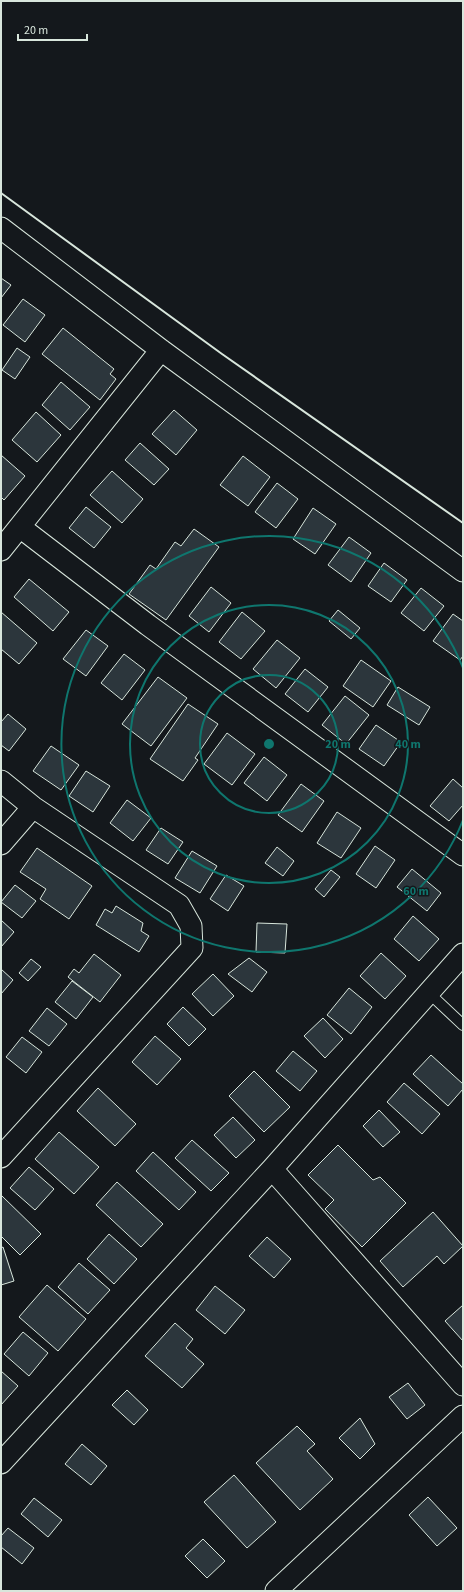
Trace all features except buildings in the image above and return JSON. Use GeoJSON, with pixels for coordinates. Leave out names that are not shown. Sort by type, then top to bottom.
{"type":"FeatureCollection","features":[{"type":"Feature","properties":{"kind":"street"},"geometry":{"type":"LineString","coordinates":[[1,228],[161,350],[463,571]]}},
{"type":"Feature","properties":{"kind":"street"},"geometry":{"type":"LineString","coordinates":[[1,550],[161,350]]}},
{"type":"Feature","properties":{"kind":"street"},"geometry":{"type":"LineString","coordinates":[[20,527],[148,625],[463,855]]}},
{"type":"Feature","properties":{"kind":"street"},"geometry":{"type":"LineString","coordinates":[[1,781],[33,807],[179,904],[191,926],[192,948],[1,1157]]}},
{"type":"Feature","properties":{"kind":"street"},"geometry":{"type":"LineString","coordinates":[[1,844],[33,807]]}},
{"type":"Feature","properties":{"kind":"street"},"geometry":{"type":"LineString","coordinates":[[1,1463],[272,1169],[463,954]]}},
{"type":"Feature","properties":{"kind":"street"},"geometry":{"type":"LineString","coordinates":[[272,1169],[463,1385]]}},
{"type":"Feature","properties":{"kind":"street"},"geometry":{"type":"LineString","coordinates":[[276,1591],[463,1416]]}},
{"type":"Feature","properties":{"kind":"lane"},"geometry":{"type":"LineString","coordinates":[[429,993],[463,1025]]}},
{"type":"Feature","properties":{"kind":"wall"},"geometry":{"type":"LineString","coordinates":[[1,193],[222,354],[463,523]]}}]}
